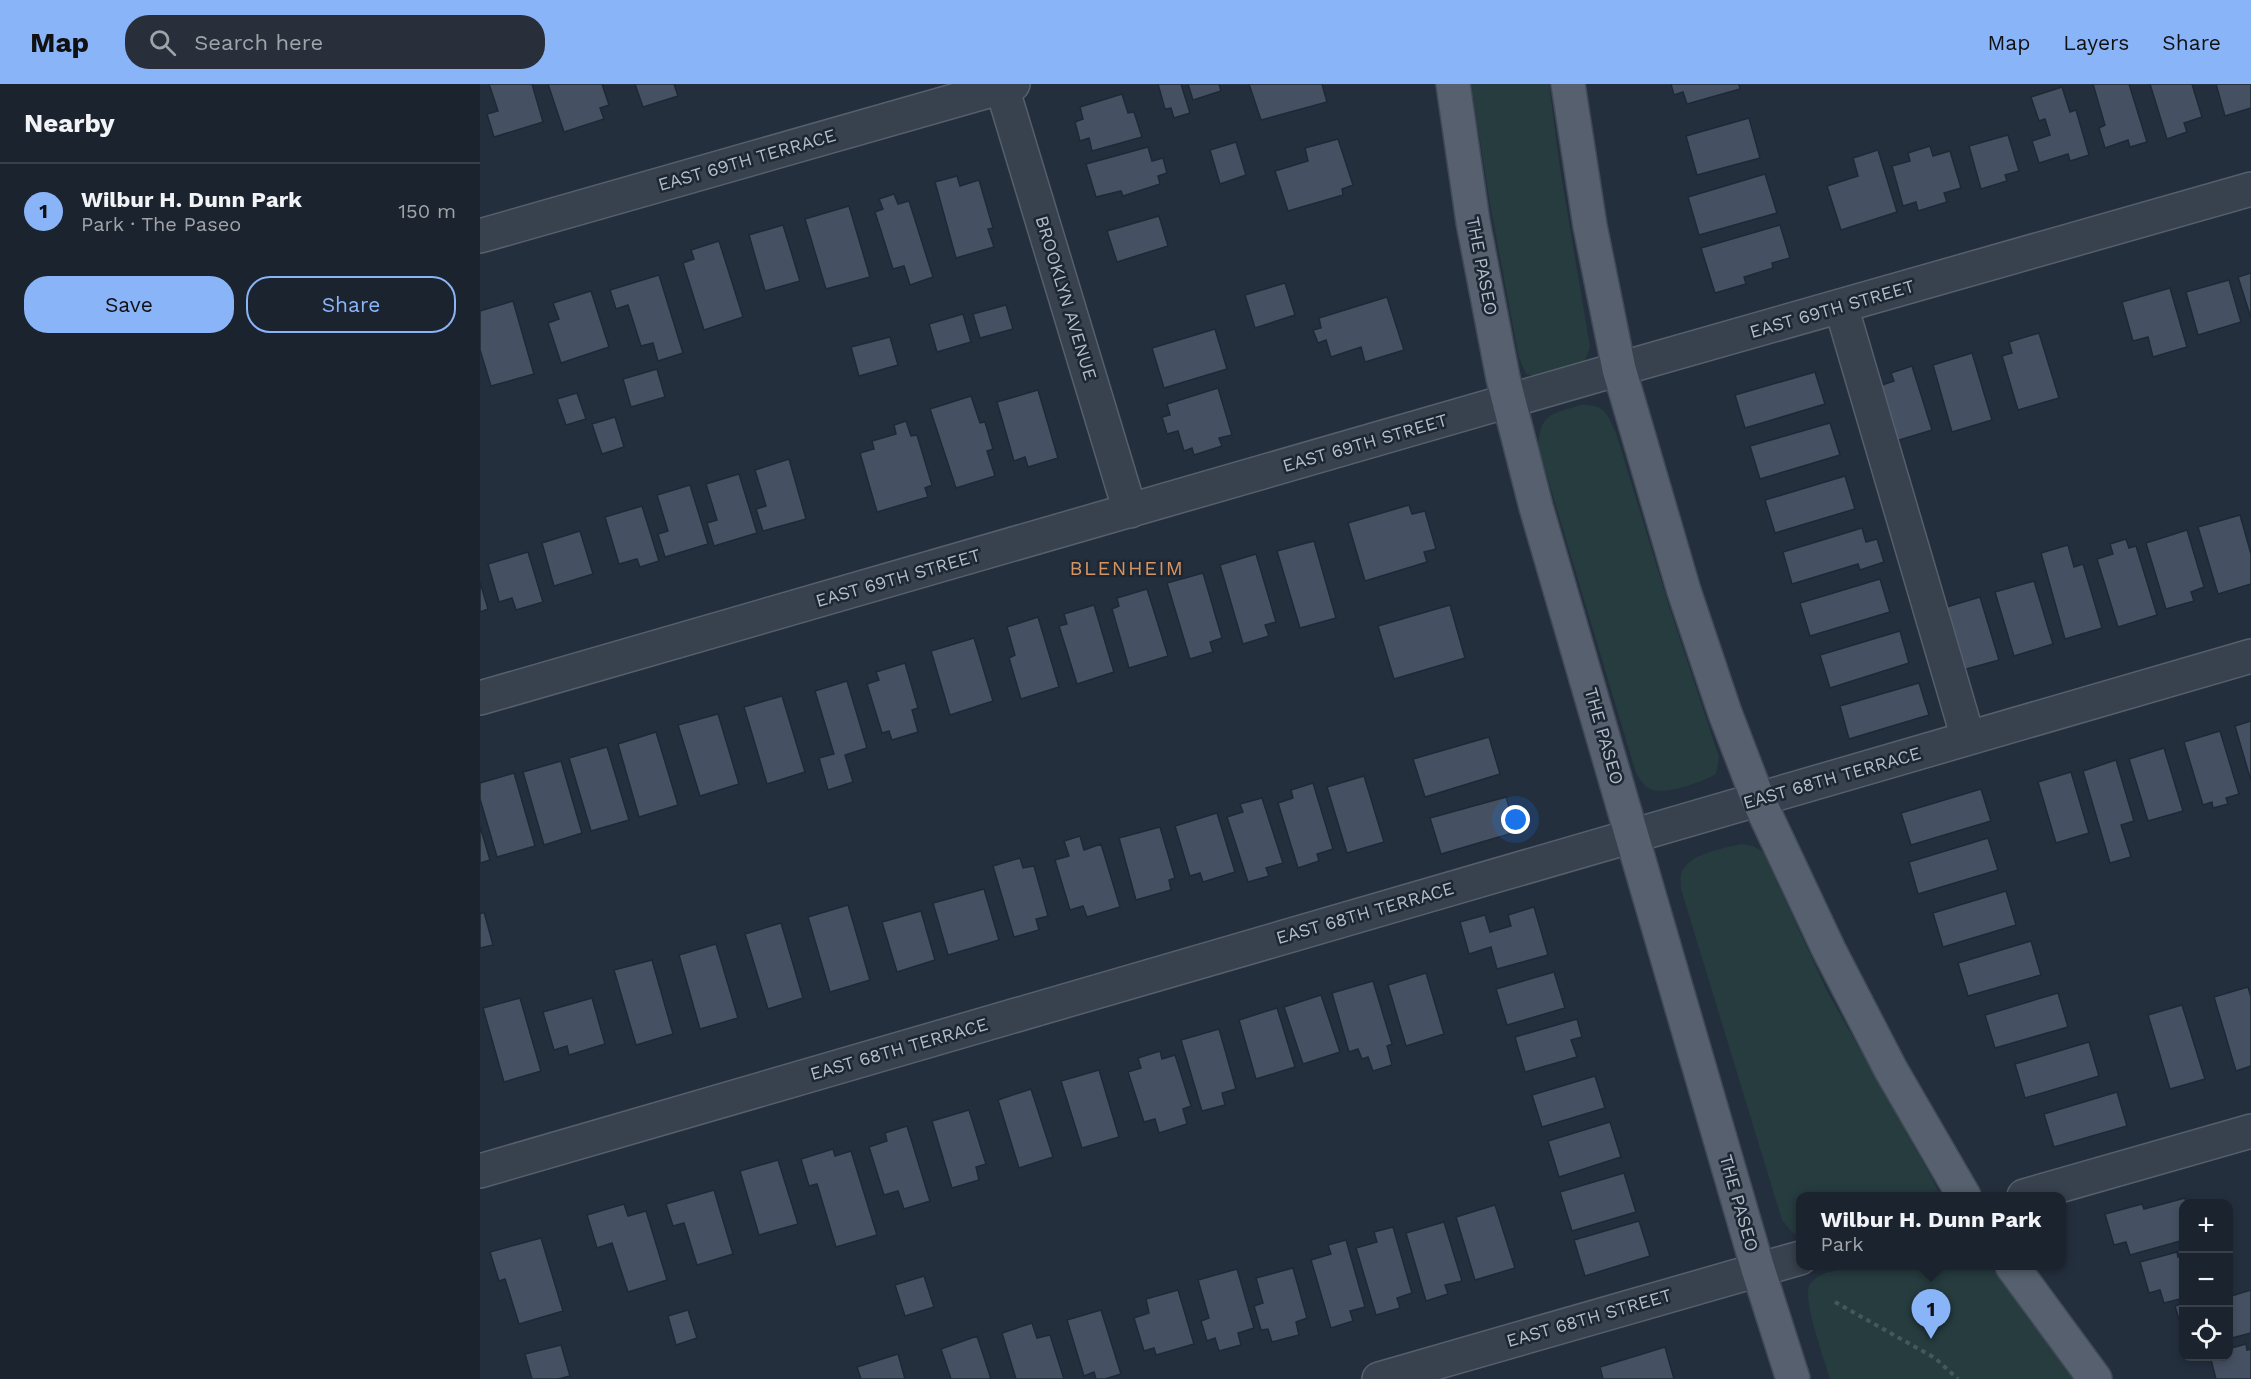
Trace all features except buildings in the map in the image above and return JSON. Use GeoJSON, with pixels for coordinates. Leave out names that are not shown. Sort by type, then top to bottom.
{"type":"FeatureCollection","features":[{"type":"Feature","properties":{"kind":"main road","name":"THE PASEO"},"geometry":{"type":"LineString","coordinates":[[1453,84],[1473,222],[1508,402],[1536,507],[1758,1269],[1793,1379]]}},
{"type":"Feature","properties":{"kind":"main road"},"geometry":{"type":"LineString","coordinates":[[1568,84],[1590,226],[1619,369],[1684,591],[1725,713],[1758,799],[1829,950],[1891,1070],[1961,1192]]}},
{"type":"Feature","properties":{"kind":"main road"},"geometry":{"type":"LineString","coordinates":[[2015,1270],[2095,1379]]}},
{"type":"Feature","properties":{"kind":"street","name":"EAST 69TH TERRACE"},"geometry":{"type":"LineString","coordinates":[[480,236],[1006,85]]}},
{"type":"Feature","properties":{"kind":"street","name":"BROOKLYN AVENUE"},"geometry":{"type":"LineString","coordinates":[[1006,85],[1130,511]]}},
{"type":"Feature","properties":{"kind":"street","name":"EAST 69TH STREET"},"geometry":{"type":"LineString","coordinates":[[480,698],[2251,189]]}},
{"type":"Feature","properties":{"kind":"street"},"geometry":{"type":"LineString","coordinates":[[1841,306],[1968,738]]}},
{"type":"Feature","properties":{"kind":"street","name":"EAST 68TH TERRACE"},"geometry":{"type":"LineString","coordinates":[[480,1171],[2251,656]]}},
{"type":"Feature","properties":{"kind":"street"},"geometry":{"type":"LineString","coordinates":[[2041,1192],[2251,1131]]}},
{"type":"Feature","properties":{"kind":"street","name":"EAST 68TH STREET"},"geometry":{"type":"LineString","coordinates":[[1378,1379],[1796,1259]]}},
{"type":"Feature","properties":{"kind":"path"},"geometry":{"type":"LineString","coordinates":[[1835,1302],[1935,1358],[1958,1379]]}},
{"type":"Feature","properties":{"kind":"green space"},"geometry":{"type":"Polygon","coordinates":[[[1471,84],[1549,84],[1560,168],[1590,347],[1585,361],[1556,373],[1541,376],[1526,374],[1519,358],[1490,204],[1471,84]]]}},
{"type":"Feature","properties":{"kind":"green space"},"geometry":{"type":"Polygon","coordinates":[[[1580,405],[1595,406],[1604,411],[1616,433],[1669,606],[1719,757],[1716,774],[1672,790],[1648,788],[1636,773],[1538,446],[1539,435],[1549,416],[1580,405]]]}},
{"type":"Feature","properties":{"kind":"green space"},"geometry":{"type":"Polygon","coordinates":[[[1741,844],[1753,846],[1763,852],[1827,991],[1932,1178],[1937,1192],[1796,1192],[1796,1234],[1782,1220],[1681,889],[1681,874],[1685,867],[1691,861],[1707,853],[1741,844]]]}},
{"type":"Feature","properties":{"kind":"green space"},"geometry":{"type":"Polygon","coordinates":[[[1838,1270],[1993,1270],[2073,1379],[1830,1379],[1811,1315],[1808,1291],[1814,1280],[1838,1270]]]}},
{"type":"Feature","properties":{"kind":"place","name":"Wilbur H. Dunn Park"},"geometry":{"type":"Point","coordinates":[1931,1339]}},
{"type":"Feature","properties":{"kind":"district","name":"BLENHEIM"},"geometry":{"type":"Point","coordinates":[1127,568]}}]}
